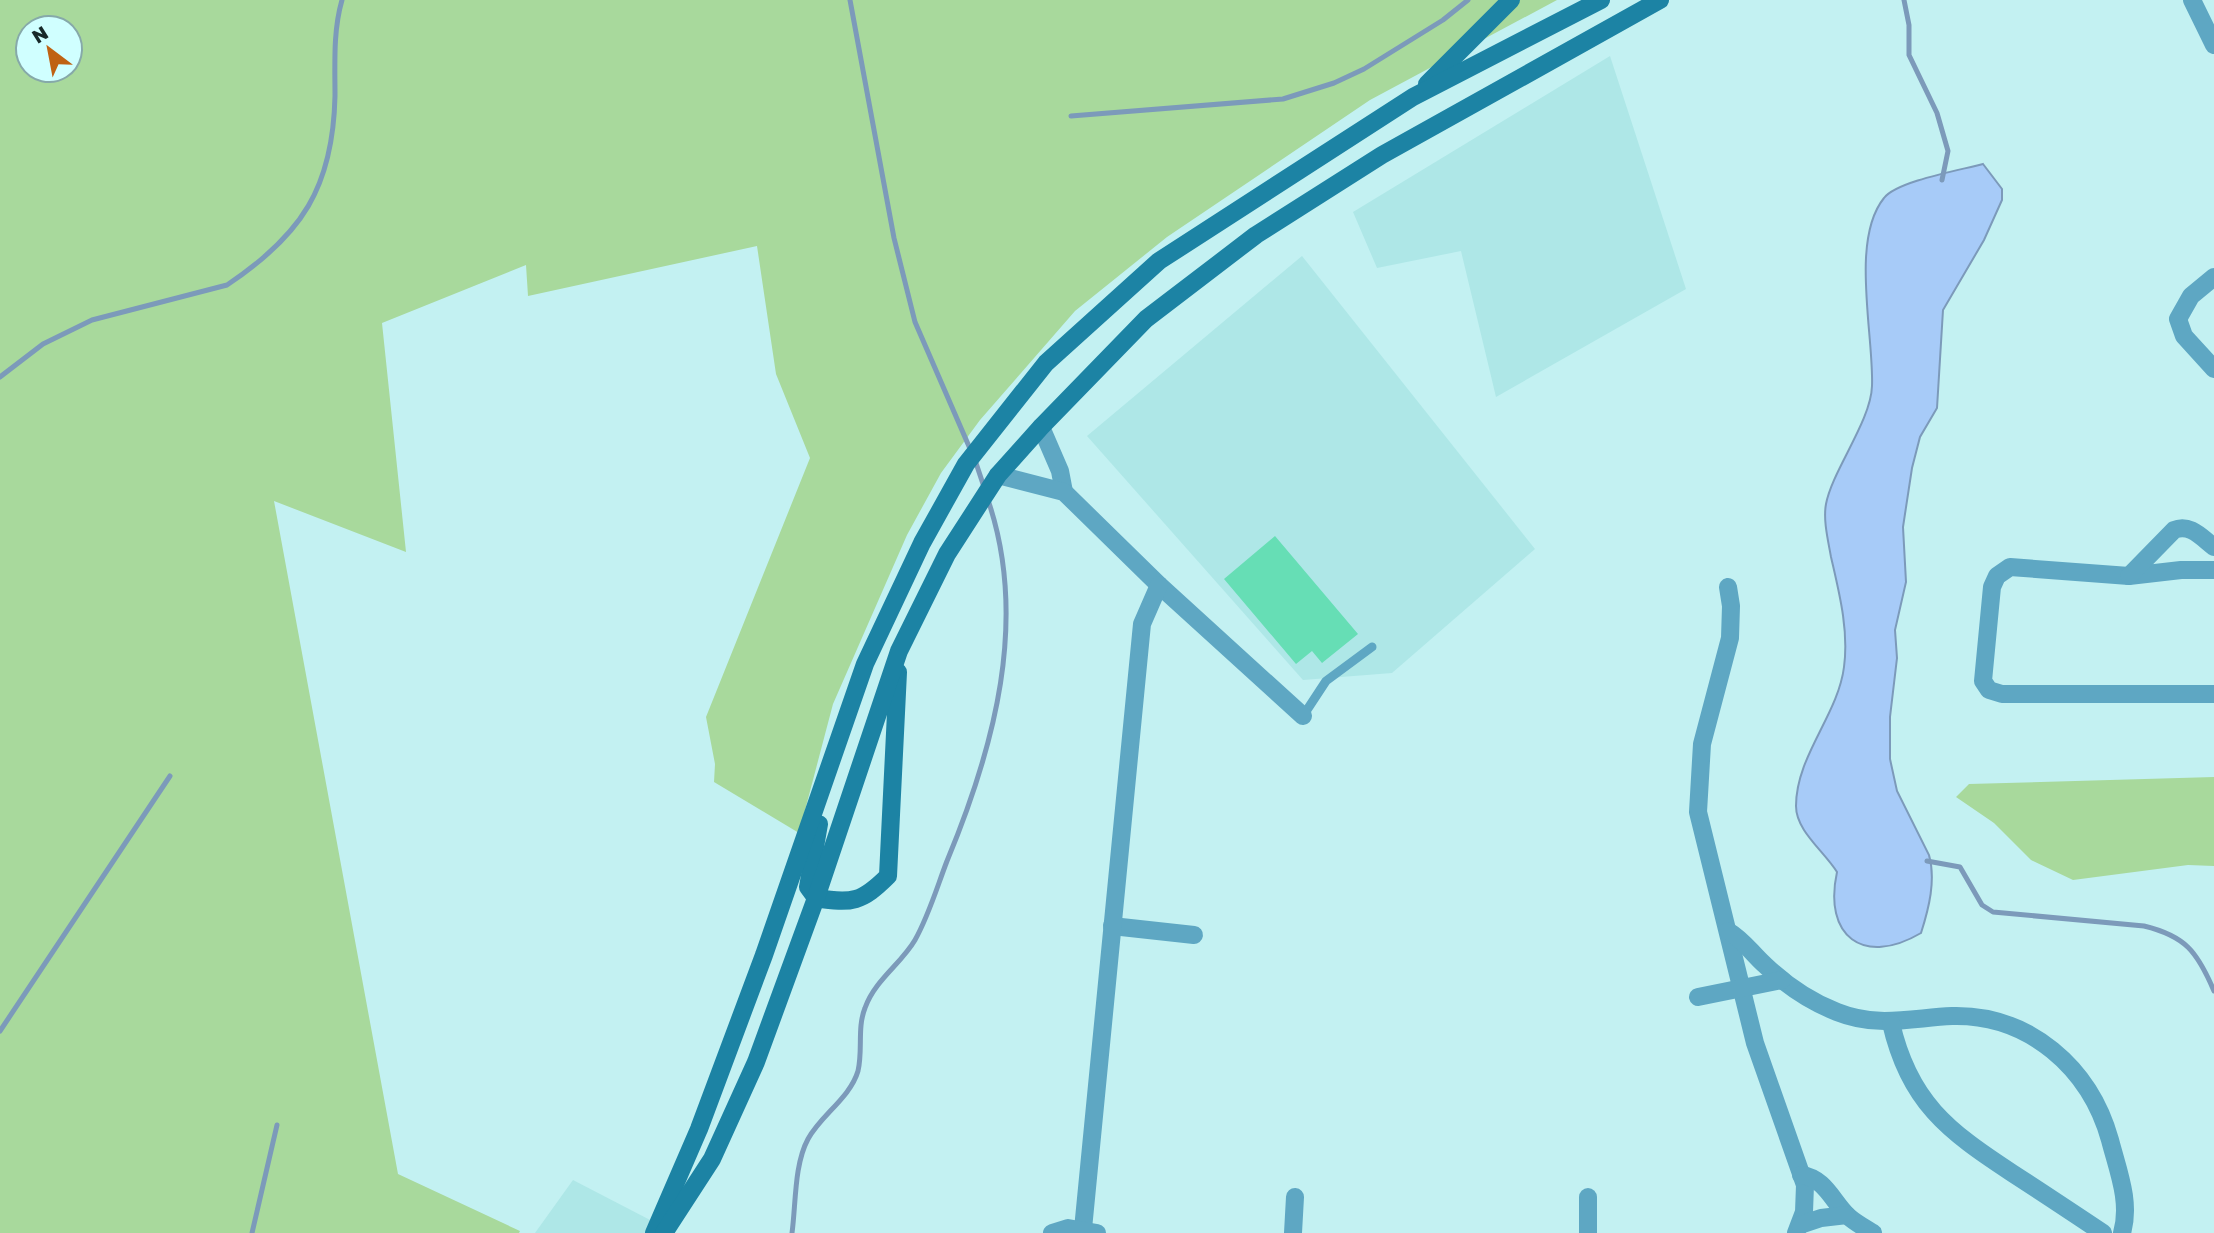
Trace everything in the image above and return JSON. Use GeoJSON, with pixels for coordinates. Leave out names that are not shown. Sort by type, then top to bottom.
{"type":"FeatureCollection","features":[{"type":"Feature","properties":{"kind":"main road"},"geometry":{"type":"LineString","coordinates":[[1413,97],[1511,0]]}},
{"type":"Feature","properties":{"kind":"main road"},"geometry":{"type":"LineString","coordinates":[[654,1233],[699,1129],[865,664],[922,543],[966,464],[1046,363],[1159,261],[1413,97],[1601,0]]}},
{"type":"Feature","properties":{"kind":"main road"},"geometry":{"type":"LineString","coordinates":[[1547,62],[1644,0]]}},
{"type":"Feature","properties":{"kind":"main road"},"geometry":{"type":"LineString","coordinates":[[664,1233],[712,1159],[756,1062],[816,898],[899,651],[947,554],[998,475],[1146,319],[1256,235],[1382,155],[1660,0]]}},
{"type":"Feature","properties":{"kind":"main road"},"geometry":{"type":"LineString","coordinates":[[828,772],[808,887],[816,898],[849,903],[872,892],[888,876],[899,651]]}},
{"type":"Feature","properties":{"kind":"street"},"geometry":{"type":"LineString","coordinates":[[2192,0],[2214,45]]}},
{"type":"Feature","properties":{"kind":"street"},"geometry":{"type":"LineString","coordinates":[[2214,277],[2191,296],[2178,319],[2184,336],[2214,369]]}},
{"type":"Feature","properties":{"kind":"street"},"geometry":{"type":"LineString","coordinates":[[1041,427],[1060,471],[1064,492]]}},
{"type":"Feature","properties":{"kind":"street"},"geometry":{"type":"LineString","coordinates":[[998,475],[1064,492],[1159,585],[1303,716]]}},
{"type":"Feature","properties":{"kind":"street"},"geometry":{"type":"LineString","coordinates":[[2129,576],[2174,530],[2182,527],[2189,528],[2214,547]]}},
{"type":"Feature","properties":{"kind":"street"},"geometry":{"type":"LineString","coordinates":[[2214,570],[2181,570],[2129,576],[2010,567],[1997,576],[1992,587],[1983,681],[1989,690],[2002,694],[2214,694]]}},
{"type":"Feature","properties":{"kind":"street"},"geometry":{"type":"LineString","coordinates":[[1052,1233],[1090,1231],[1112,926],[1142,624],[1159,585]]}},
{"type":"Feature","properties":{"kind":"street"},"geometry":{"type":"LineString","coordinates":[[1728,587],[1731,606],[1730,638],[1706,717],[1698,813],[1741,989],[1771,1092],[1801,1175],[1805,1199],[1798,1229]]}},
{"type":"Feature","properties":{"kind":"street"},"geometry":{"type":"LineString","coordinates":[[1112,926],[1195,935]]}},
{"type":"Feature","properties":{"kind":"street"},"geometry":{"type":"LineString","coordinates":[[1727,931],[1743,940],[1764,965],[1782,980],[1836,1012],[1872,1022],[1891,1023],[1954,1016],[1994,1021],[2032,1036],[2063,1059],[2087,1086],[2104,1118],[2125,1197],[2122,1233]]}},
{"type":"Feature","properties":{"kind":"street"},"geometry":{"type":"LineString","coordinates":[[1698,997],[1782,980]]}},
{"type":"Feature","properties":{"kind":"street"},"geometry":{"type":"LineString","coordinates":[[1891,1023],[1899,1056],[1913,1085],[1939,1120],[1973,1147],[2103,1233]]}},
{"type":"Feature","properties":{"kind":"street"},"geometry":{"type":"LineString","coordinates":[[1801,1175],[1812,1176],[1841,1204],[1847,1215],[1873,1233]]}},
{"type":"Feature","properties":{"kind":"street"},"geometry":{"type":"LineString","coordinates":[[1293,1233],[1295,1197]]}},
{"type":"Feature","properties":{"kind":"street"},"geometry":{"type":"LineString","coordinates":[[1588,1197],[1588,1233]]}},
{"type":"Feature","properties":{"kind":"street"},"geometry":{"type":"LineString","coordinates":[[1798,1229],[1821,1217],[1847,1215]]}},
{"type":"Feature","properties":{"kind":"lane"},"geometry":{"type":"LineString","coordinates":[[1303,716],[1326,681],[1371,647]]}},
{"type":"Feature","properties":{"kind":"shaded area"},"geometry":{"type":"Polygon","coordinates":[[[1610,56],[1686,289],[1496,397],[1461,251],[1377,268],[1353,212],[1610,56]]]}},
{"type":"Feature","properties":{"kind":"shaded area"},"geometry":{"type":"Polygon","coordinates":[[[1983,164],[2002,189],[2002,200],[1984,240],[1943,310],[1937,408],[1920,437],[1912,468],[1903,527],[1906,582],[1895,630],[1897,658],[1890,717],[1890,759],[1897,791],[1929,855],[1931,894],[1921,933],[1900,943],[1881,947],[1865,946],[1852,939],[1842,928],[1836,913],[1834,894],[1837,872],[1801,824],[1796,806],[1803,770],[1834,702],[1844,667],[1844,625],[1826,530],[1826,504],[1870,400],[1872,365],[1866,262],[1868,238],[1874,216],[1884,198],[1902,186],[1983,164]]]}},
{"type":"Feature","properties":{"kind":"shaded area"},"geometry":{"type":"Polygon","coordinates":[[[1302,256],[1535,549],[1392,673],[1303,680],[1087,436],[1302,256]]]}},
{"type":"Feature","properties":{"kind":"shaded area"},"geometry":{"type":"Polygon","coordinates":[[[573,1180],[654,1222],[649,1233],[535,1233],[573,1180]]]}},
{"type":"Feature","properties":{"kind":"green space"},"geometry":{"type":"Polygon","coordinates":[[[0,0],[1557,0],[1370,100],[1167,237],[1075,311],[980,420],[941,473],[907,535],[833,704],[799,833],[714,782],[715,764],[706,717],[810,458],[776,374],[757,246],[528,296],[526,265],[382,323],[406,552],[274,501],[398,1174],[520,1231],[0,1233],[0,0]]]}},
{"type":"Feature","properties":{"kind":"green space"},"geometry":{"type":"Polygon","coordinates":[[[2214,777],[2214,866],[2188,865],[2073,880],[2031,860],[1994,823],[1956,797],[1969,784],[2214,777]]]}},
{"type":"Feature","properties":{"kind":"building"},"geometry":{"type":"Polygon","coordinates":[[[1275,536],[1358,634],[1322,663],[1312,651],[1296,664],[1224,579],[1275,536]]]}},
{"type":"Feature","properties":{"kind":"waterway"},"geometry":{"type":"LineString","coordinates":[[0,377],[43,344],[92,320],[227,285],[275,247],[294,227],[320,183],[328,157],[333,128],[336,36],[342,0]]}},
{"type":"Feature","properties":{"kind":"waterway"},"geometry":{"type":"LineString","coordinates":[[850,0],[894,238],[915,322],[971,451]]}},
{"type":"Feature","properties":{"kind":"waterway"},"geometry":{"type":"LineString","coordinates":[[1071,116],[1283,99],[1334,83],[1364,69],[1443,20],[1468,0]]}},
{"type":"Feature","properties":{"kind":"waterway"},"geometry":{"type":"LineString","coordinates":[[1904,0],[1909,25],[1909,55],[1937,113],[1948,151],[1942,180]]}},
{"type":"Feature","properties":{"kind":"waterway"},"geometry":{"type":"LineString","coordinates":[[975,460],[984,487]]}},
{"type":"Feature","properties":{"kind":"waterway"},"geometry":{"type":"LineString","coordinates":[[792,1233],[803,1149],[814,1130],[854,1081],[859,1063],[861,1023],[869,998],[909,949],[925,921],[979,774],[1000,683],[1005,637],[1006,591],[1000,545],[988,500]]}},
{"type":"Feature","properties":{"kind":"waterway"},"geometry":{"type":"LineString","coordinates":[[0,1031],[170,776]]}},
{"type":"Feature","properties":{"kind":"waterway"},"geometry":{"type":"LineString","coordinates":[[1927,861],[1960,867],[1982,905],[1993,912],[2144,926],[2170,935],[2180,940],[2195,955],[2214,991]]}},
{"type":"Feature","properties":{"kind":"waterway"},"geometry":{"type":"LineString","coordinates":[[252,1233],[277,1125]]}}]}
